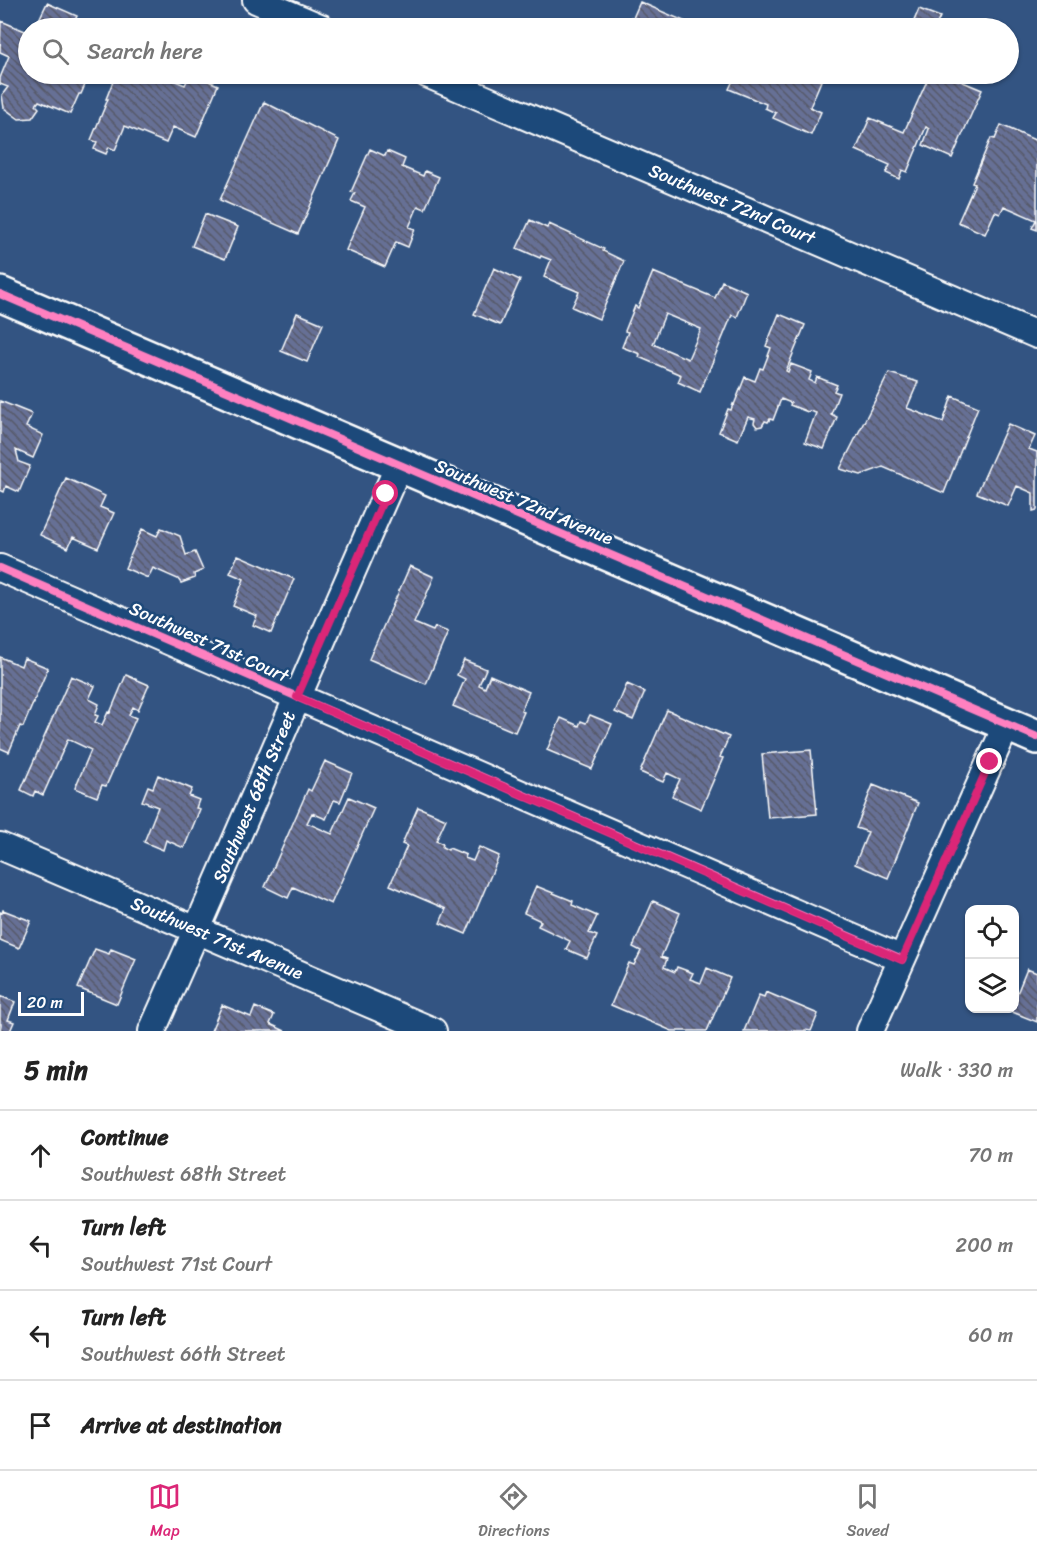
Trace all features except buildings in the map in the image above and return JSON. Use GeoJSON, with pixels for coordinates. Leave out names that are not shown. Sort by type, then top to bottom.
{"type":"FeatureCollection","features":[{"type":"Feature","properties":{"kind":"street"},"geometry":{"type":"LineString","coordinates":[[256,0],[298,18]]}},
{"type":"Feature","properties":{"kind":"street","name":"Southwest 72nd Court"},"geometry":{"type":"LineString","coordinates":[[450,84],[1037,335]]}},
{"type":"Feature","properties":{"kind":"street","name":"Southwest 72nd Avenue"},"geometry":{"type":"LineString","coordinates":[[0,294],[1037,737]]}},
{"type":"Feature","properties":{"kind":"street","name":"Southwest 68th Street"},"geometry":{"type":"LineString","coordinates":[[152,1031],[399,465]]}},
{"type":"Feature","properties":{"kind":"street","name":"Southwest 71st Court"},"geometry":{"type":"LineString","coordinates":[[0,568],[902,960]]}},
{"type":"Feature","properties":{"kind":"street"},"geometry":{"type":"LineString","coordinates":[[870,1031],[1007,724]]}},
{"type":"Feature","properties":{"kind":"street","name":"Southwest 71st Avenue"},"geometry":{"type":"LineString","coordinates":[[0,846],[433,1031]]}},
{"type":"Feature","properties":{"kind":"cycle path"},"geometry":{"type":"LineString","coordinates":[[0,294],[1037,737]]}},
{"type":"Feature","properties":{"kind":"cycle path"},"geometry":{"type":"LineString","coordinates":[[0,568],[902,959]]}},
{"type":"Feature","properties":{"kind":"route"},"geometry":{"type":"LineString","coordinates":[[386,494],[297,697],[902,960],[990,762]]}}]}
